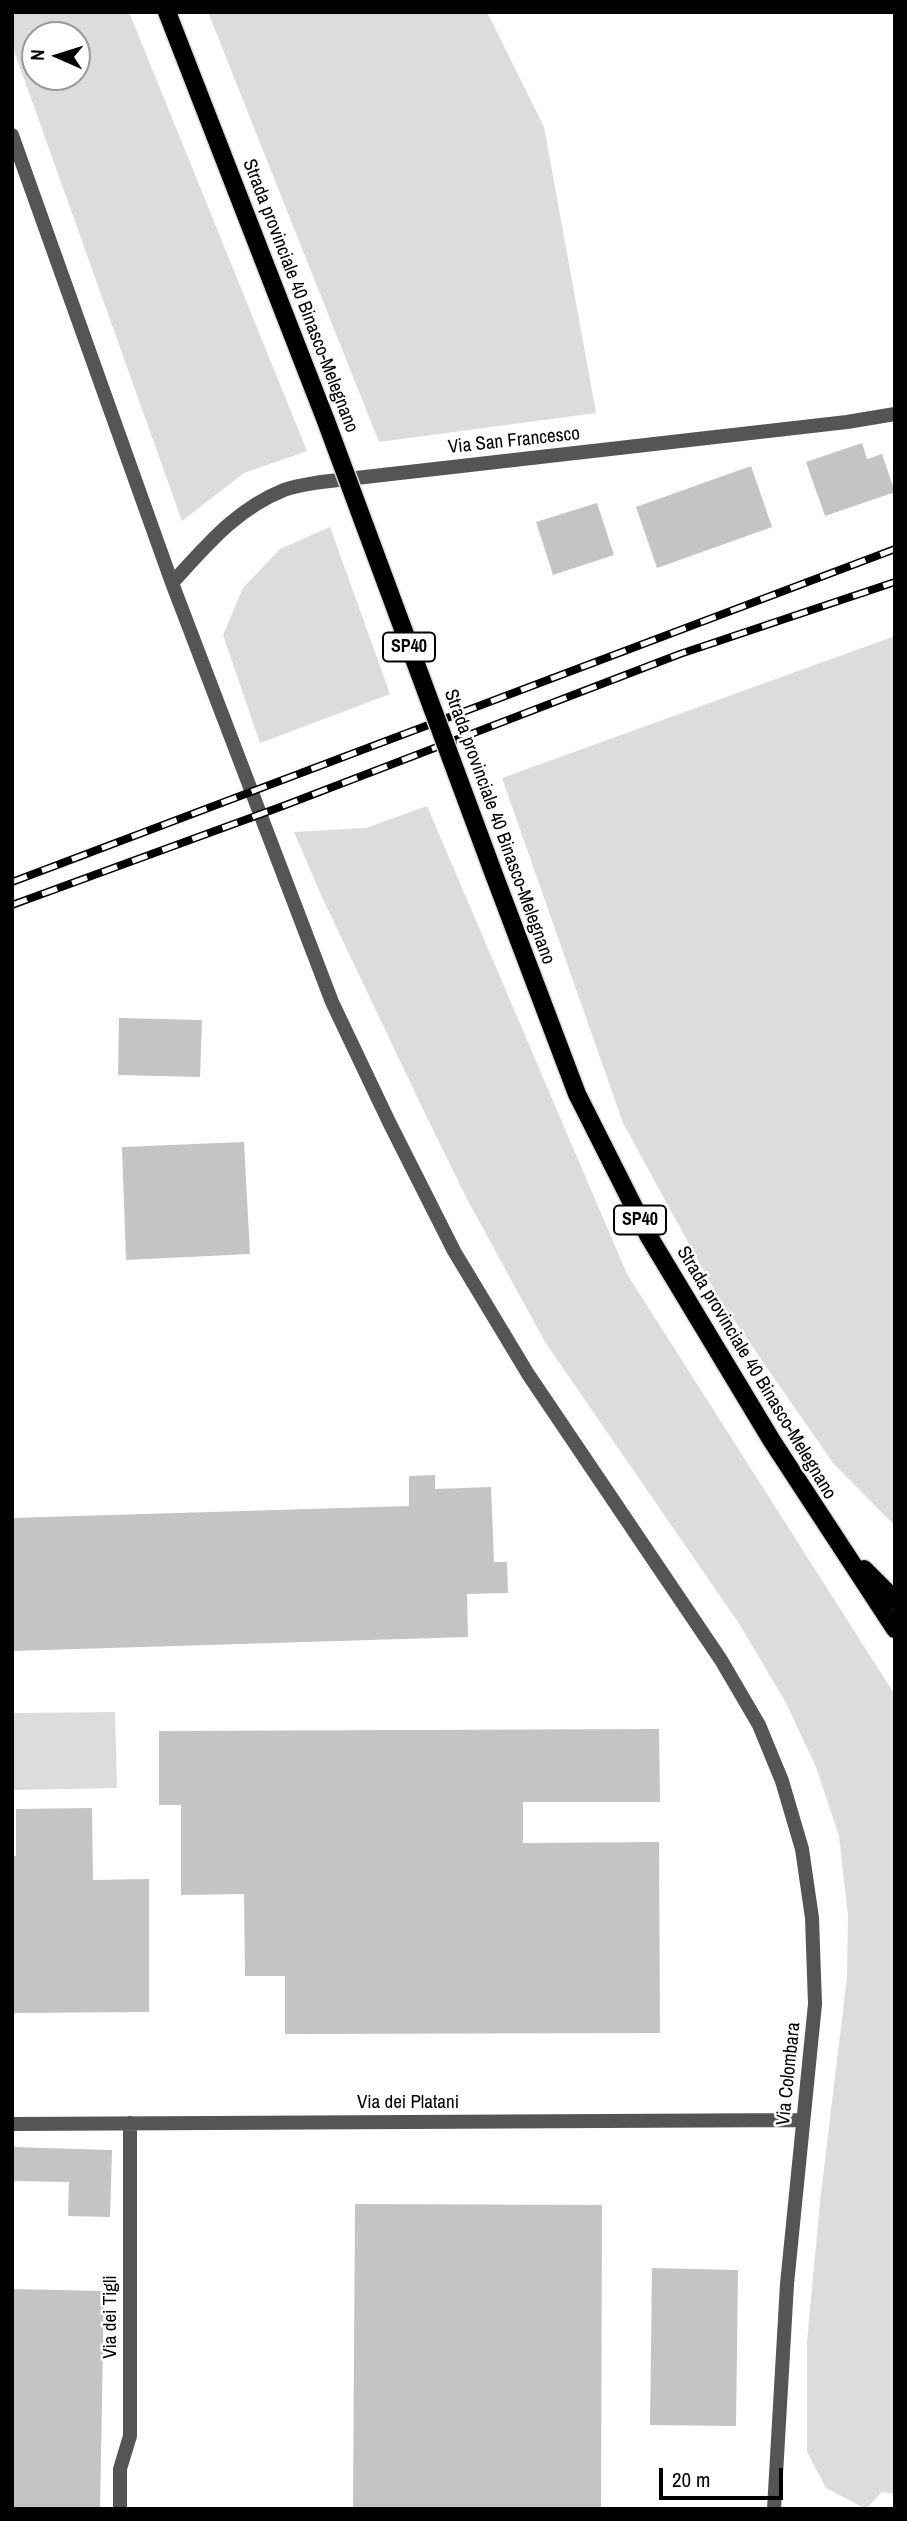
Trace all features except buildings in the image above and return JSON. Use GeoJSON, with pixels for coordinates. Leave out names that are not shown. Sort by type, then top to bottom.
{"type":"FeatureCollection","features":[{"type":"Feature","properties":{"kind":"main road","name":"Strada provinciale 40 Binasco-Melegnano"},"geometry":{"type":"LineString","coordinates":[[167,12],[326,421],[577,1094],[648,1235],[772,1441],[895,1629]]}},
{"type":"Feature","properties":{"kind":"main road","name":"Strada provinciale 40 Binasco-Melegnano"},"geometry":{"type":"LineString","coordinates":[[836,1542],[895,1600]]}},
{"type":"Feature","properties":{"kind":"street","name":"Via Colombara"},"geometry":{"type":"LineString","coordinates":[[12,135],[172,583],[332,1002],[454,1251],[528,1374],[721,1660],[759,1725],[782,1781],[802,1849],[812,1918],[815,2004],[787,2284],[774,2509]]}},
{"type":"Feature","properties":{"kind":"street","name":"Via San Francesco"},"geometry":{"type":"LineString","coordinates":[[172,583],[221,530],[252,505],[286,489],[321,482],[847,422],[895,414]]}},
{"type":"Feature","properties":{"kind":"street","name":"Via dei Platani"},"geometry":{"type":"LineString","coordinates":[[12,2124],[803,2120]]}},
{"type":"Feature","properties":{"kind":"street","name":"Via dei Tigli"},"geometry":{"type":"LineString","coordinates":[[120,2509],[120,2469],[131,2435],[130,2123]]}},
{"type":"Feature","properties":{"kind":"shaded area"},"geometry":{"type":"Polygon","coordinates":[[[12,12],[129,12],[307,451],[244,473],[182,521],[28,91],[91,91],[91,21],[21,21],[21,70],[12,45],[12,12]]]}},
{"type":"Feature","properties":{"kind":"shaded area"},"geometry":{"type":"Polygon","coordinates":[[[208,12],[487,12],[544,127],[596,413],[379,442],[208,12]]]}},
{"type":"Feature","properties":{"kind":"shaded area"},"geometry":{"type":"Polygon","coordinates":[[[330,527],[390,694],[260,743],[223,635],[243,588],[280,549],[330,527]]]}},
{"type":"Feature","properties":{"kind":"shaded area"},"geometry":{"type":"Polygon","coordinates":[[[895,636],[895,1526],[833,1463],[718,1297],[623,1123],[502,778],[895,636]]]}},
{"type":"Feature","properties":{"kind":"shaded area"},"geometry":{"type":"Polygon","coordinates":[[[427,806],[627,1274],[895,1695],[895,2494],[882,2492],[866,2509],[826,2488],[807,2452],[807,2342],[820,2202],[847,1977],[848,1915],[839,1836],[816,1767],[786,1703],[740,1625],[545,1342],[467,1199],[322,897],[294,832],[366,828],[427,806]]]}},
{"type":"Feature","properties":{"kind":"shaded area"},"geometry":{"type":"Polygon","coordinates":[[[115,1712],[117,1788],[12,1790],[12,1713],[115,1712]]]}},
{"type":"Feature","properties":{"kind":"railway"},"geometry":{"type":"LineString","coordinates":[[12,882],[895,549]]}},
{"type":"Feature","properties":{"kind":"railway"},"geometry":{"type":"LineString","coordinates":[[12,905],[283,806],[680,654],[895,582]]}}]}
